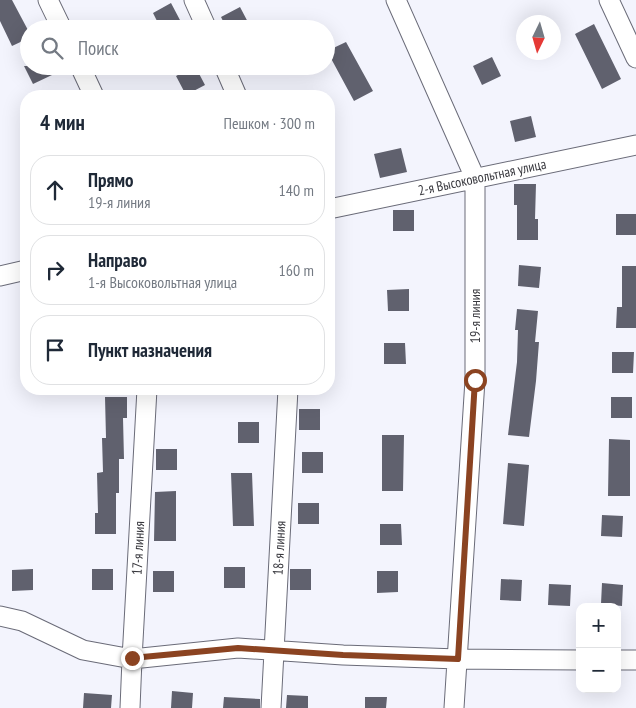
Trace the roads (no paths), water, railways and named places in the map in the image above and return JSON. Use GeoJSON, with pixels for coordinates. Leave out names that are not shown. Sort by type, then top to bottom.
{"type":"FeatureCollection","features":[{"type":"Feature","properties":{"kind":"street"},"geometry":{"type":"LineString","coordinates":[[48,0],[58,20]]}},
{"type":"Feature","properties":{"kind":"street"},"geometry":{"type":"LineString","coordinates":[[194,0],[203,20]]}},
{"type":"Feature","properties":{"kind":"street","name":"19-я линия"},"geometry":{"type":"LineString","coordinates":[[396,0],[475,178],[475,380],[454,708]]}},
{"type":"Feature","properties":{"kind":"street"},"geometry":{"type":"LineString","coordinates":[[609,0],[636,58]]}},
{"type":"Feature","properties":{"kind":"street"},"geometry":{"type":"LineString","coordinates":[[84,75],[91,90]]}},
{"type":"Feature","properties":{"kind":"street"},"geometry":{"type":"LineString","coordinates":[[228,75],[234,90]]}},
{"type":"Feature","properties":{"kind":"street","name":"2-я Высоковольтная улица"},"geometry":{"type":"LineString","coordinates":[[335,208],[636,145]]}},
{"type":"Feature","properties":{"kind":"street"},"geometry":{"type":"LineString","coordinates":[[0,276],[20,271]]}},
{"type":"Feature","properties":{"kind":"street","name":"17-я линия"},"geometry":{"type":"LineString","coordinates":[[130,708],[147,395]]}},
{"type":"Feature","properties":{"kind":"street","name":"18-я линия"},"geometry":{"type":"LineString","coordinates":[[271,708],[288,395]]}},
{"type":"Feature","properties":{"kind":"street"},"geometry":{"type":"LineString","coordinates":[[0,616],[22,620],[83,650],[132,658],[238,648],[458,659],[576,660]]}},
{"type":"Feature","properties":{"kind":"street"},"geometry":{"type":"LineString","coordinates":[[621,660],[636,660]]}}]}
